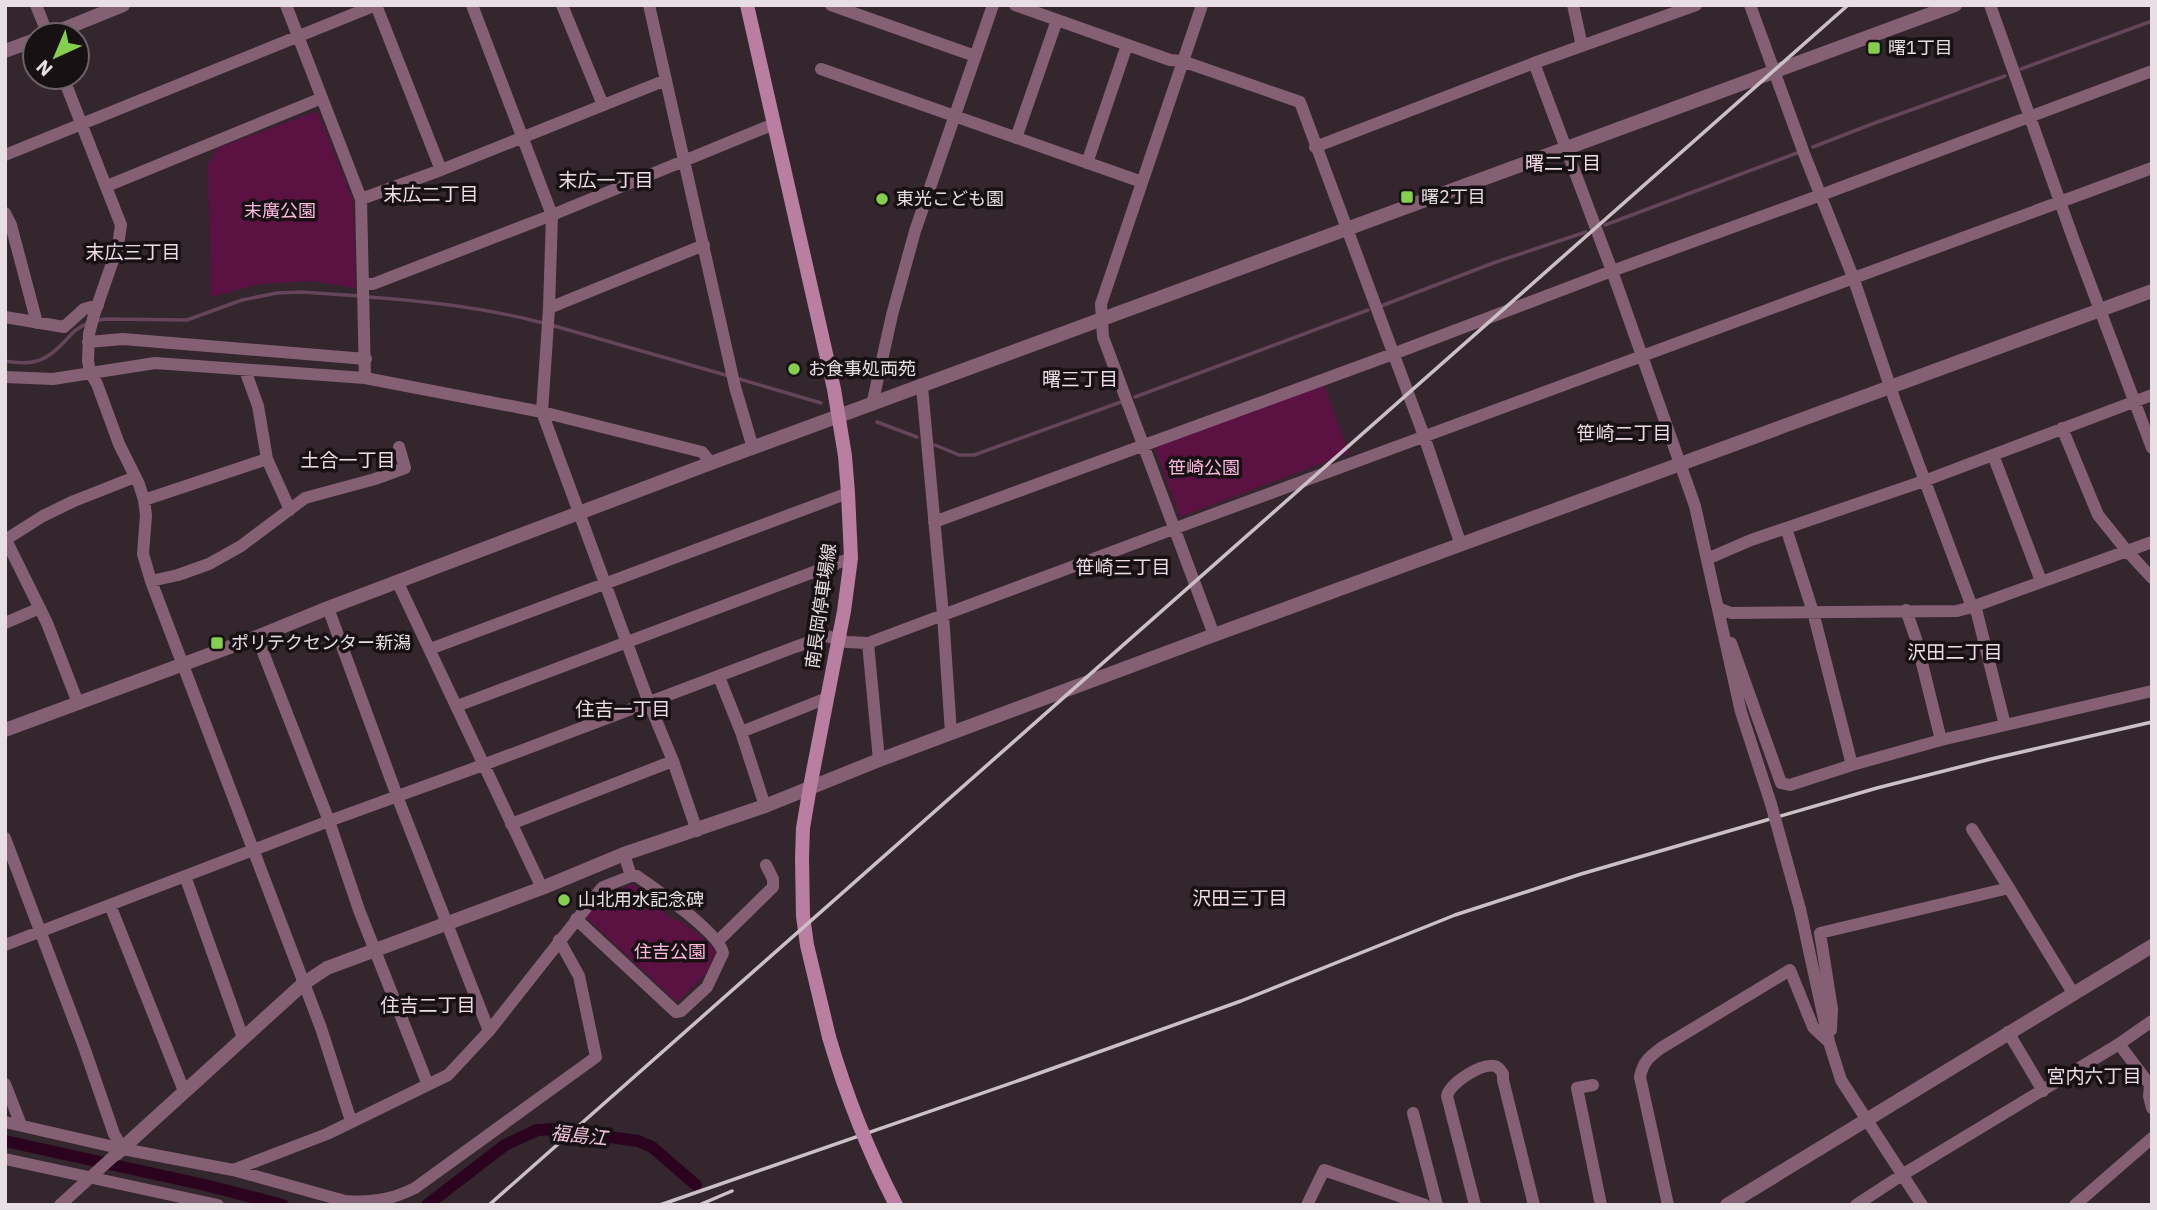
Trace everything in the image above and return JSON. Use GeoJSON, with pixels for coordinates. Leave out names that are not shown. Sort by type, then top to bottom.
{"type":"FeatureCollection","features":[{"type":"Feature","properties":{"kind":"main road","name":"南長岡停車場線"},"geometry":{"type":"LineString","coordinates":[[747,5],[839,417],[848,493],[851,558],[803,828],[803,916],[815,983],[842,1079],[879,1172],[896,1205]]}},
{"type":"Feature","properties":{"kind":"street"},"geometry":{"type":"LineString","coordinates":[[84,21],[123,5]]}},
{"type":"Feature","properties":{"kind":"street"},"geometry":{"type":"LineString","coordinates":[[286,5],[361,199],[365,378]]}},
{"type":"Feature","properties":{"kind":"street"},"geometry":{"type":"LineString","coordinates":[[5,155],[376,5],[441,170]]}},
{"type":"Feature","properties":{"kind":"street"},"geometry":{"type":"LineString","coordinates":[[471,5],[552,215],[549,312],[541,412],[697,831]]}},
{"type":"Feature","properties":{"kind":"street"},"geometry":{"type":"LineString","coordinates":[[562,5],[603,105]]}},
{"type":"Feature","properties":{"kind":"street"},"geometry":{"type":"LineString","coordinates":[[649,5],[735,387],[753,448]]}},
{"type":"Feature","properties":{"kind":"street"},"geometry":{"type":"LineString","coordinates":[[831,5],[975,56]]}},
{"type":"Feature","properties":{"kind":"street"},"geometry":{"type":"LineString","coordinates":[[872,405],[915,232],[993,5]]}},
{"type":"Feature","properties":{"kind":"street"},"geometry":{"type":"LineString","coordinates":[[1015,5],[1170,60],[1182,61],[1300,102],[1424,436],[1461,545]]}},
{"type":"Feature","properties":{"kind":"street"},"geometry":{"type":"LineString","coordinates":[[1202,5],[1101,304],[1101,320],[1103,337],[1214,635]]}},
{"type":"Feature","properties":{"kind":"street"},"geometry":{"type":"LineString","coordinates":[[1573,5],[1583,46]]}},
{"type":"Feature","properties":{"kind":"street"},"geometry":{"type":"LineString","coordinates":[[1315,147],[1534,63],[1696,5]]}},
{"type":"Feature","properties":{"kind":"street"},"geometry":{"type":"LineString","coordinates":[[1750,5],[1853,277],[1924,481],[1972,607],[1977,613],[2005,724]]}},
{"type":"Feature","properties":{"kind":"street"},"geometry":{"type":"LineString","coordinates":[[5,730],[257,637],[711,463],[1955,5]]}},
{"type":"Feature","properties":{"kind":"street"},"geometry":{"type":"LineString","coordinates":[[1990,5],[2152,448]]}},
{"type":"Feature","properties":{"kind":"street"},"geometry":{"type":"LineString","coordinates":[[1016,138],[1057,20]]}},
{"type":"Feature","properties":{"kind":"street"},"geometry":{"type":"LineString","coordinates":[[1087,163],[1127,45]]}},
{"type":"Feature","properties":{"kind":"street"},"geometry":{"type":"LineString","coordinates":[[1534,63],[1612,271],[1695,506],[1741,712],[1771,804],[1800,909],[1829,1042],[1841,1080],[1922,1205]]}},
{"type":"Feature","properties":{"kind":"street"},"geometry":{"type":"LineString","coordinates":[[821,69],[1142,181]]}},
{"type":"Feature","properties":{"kind":"street"},"geometry":{"type":"LineString","coordinates":[[934,522],[2152,71]]}},
{"type":"Feature","properties":{"kind":"street"},"geometry":{"type":"LineString","coordinates":[[361,199],[666,80]]}},
{"type":"Feature","properties":{"kind":"street"},"geometry":{"type":"LineString","coordinates":[[69,91],[121,225],[118,246],[89,338],[90,372],[144,500],[146,522],[143,554],[150,581],[321,1028],[351,1121]]}},
{"type":"Feature","properties":{"kind":"street"},"geometry":{"type":"LineString","coordinates":[[107,186],[322,98]]}},
{"type":"Feature","properties":{"kind":"street"},"geometry":{"type":"LineString","coordinates":[[363,286],[373,285],[552,215],[774,124]]}},
{"type":"Feature","properties":{"kind":"street"},"geometry":{"type":"LineString","coordinates":[[5,945],[827,636],[847,642],[868,643],[2152,167]]}},
{"type":"Feature","properties":{"kind":"street"},"geometry":{"type":"LineString","coordinates":[[5,213],[11,225],[37,323]]}},
{"type":"Feature","properties":{"kind":"street"},"geometry":{"type":"LineString","coordinates":[[549,312],[704,245]]}},
{"type":"Feature","properties":{"kind":"street"},"geometry":{"type":"LineString","coordinates":[[60,1205],[303,984],[327,968],[624,855],[765,806],[879,760],[1214,635],[2152,290]]}},
{"type":"Feature","properties":{"kind":"street"},"geometry":{"type":"LineString","coordinates":[[5,317],[64,327],[84,309],[96,310]]}},
{"type":"Feature","properties":{"kind":"street"},"geometry":{"type":"LineString","coordinates":[[89,338],[366,359]]}},
{"type":"Feature","properties":{"kind":"street"},"geometry":{"type":"LineString","coordinates":[[5,377],[53,379],[155,363],[365,378],[541,412],[702,452],[711,463]]}},
{"type":"Feature","properties":{"kind":"street"},"geometry":{"type":"LineString","coordinates":[[245,370],[258,406],[267,459],[290,510]]}},
{"type":"Feature","properties":{"kind":"street"},"geometry":{"type":"LineString","coordinates":[[922,387],[951,733]]}},
{"type":"Feature","properties":{"kind":"street"},"geometry":{"type":"LineString","coordinates":[[1707,559],[2152,395]]}},
{"type":"Feature","properties":{"kind":"street"},"geometry":{"type":"LineString","coordinates":[[2062,428],[2098,515],[2152,578]]}},
{"type":"Feature","properties":{"kind":"street"},"geometry":{"type":"LineString","coordinates":[[150,581],[209,564],[241,546],[305,498],[405,468],[399,447]]}},
{"type":"Feature","properties":{"kind":"street"},"geometry":{"type":"LineString","coordinates":[[1993,455],[2041,581]]}},
{"type":"Feature","properties":{"kind":"street"},"geometry":{"type":"LineString","coordinates":[[144,500],[267,459]]}},
{"type":"Feature","properties":{"kind":"street"},"geometry":{"type":"LineString","coordinates":[[78,702],[40,608],[6,540],[74,500],[135,477]]}},
{"type":"Feature","properties":{"kind":"street"},"geometry":{"type":"LineString","coordinates":[[430,649],[848,493]]}},
{"type":"Feature","properties":{"kind":"street"},"geometry":{"type":"LineString","coordinates":[[1786,528],[1813,611],[1852,765]]}},
{"type":"Feature","properties":{"kind":"street"},"geometry":{"type":"LineString","coordinates":[[1718,608],[1731,613],[1957,611],[2152,542]]}},
{"type":"Feature","properties":{"kind":"street"},"geometry":{"type":"LineString","coordinates":[[457,706],[851,558]]}},
{"type":"Feature","properties":{"kind":"street"},"geometry":{"type":"LineString","coordinates":[[398,583],[542,888]]}},
{"type":"Feature","properties":{"kind":"street"},"geometry":{"type":"LineString","coordinates":[[5,623],[40,608]]}},
{"type":"Feature","properties":{"kind":"street"},"geometry":{"type":"LineString","coordinates":[[328,608],[397,796],[489,1031]]}},
{"type":"Feature","properties":{"kind":"street"},"geometry":{"type":"LineString","coordinates":[[1906,610],[1916,639],[1941,740]]}},
{"type":"Feature","properties":{"kind":"street"},"geometry":{"type":"LineString","coordinates":[[1721,627],[1733,647],[1780,783],[1790,785],[1941,740],[2152,691]]}},
{"type":"Feature","properties":{"kind":"street"},"geometry":{"type":"LineString","coordinates":[[257,637],[428,1085]]}},
{"type":"Feature","properties":{"kind":"street"},"geometry":{"type":"LineString","coordinates":[[868,643],[879,760]]}},
{"type":"Feature","properties":{"kind":"street"},"geometry":{"type":"LineString","coordinates":[[719,677],[741,732],[765,806]]}},
{"type":"Feature","properties":{"kind":"street"},"geometry":{"type":"LineString","coordinates":[[741,732],[827,698]]}},
{"type":"Feature","properties":{"kind":"street"},"geometry":{"type":"LineString","coordinates":[[512,824],[673,761]]}},
{"type":"Feature","properties":{"kind":"street"},"geometry":{"type":"LineString","coordinates":[[1972,829],[2073,993]]}},
{"type":"Feature","properties":{"kind":"street"},"geometry":{"type":"LineString","coordinates":[[5,838],[119,1151]]}},
{"type":"Feature","properties":{"kind":"street"},"geometry":{"type":"LineString","coordinates":[[624,855],[631,876]]}},
{"type":"Feature","properties":{"kind":"street"},"geometry":{"type":"LineString","coordinates":[[718,941],[773,887],[773,879],[766,864]]}},
{"type":"Feature","properties":{"kind":"street"},"geometry":{"type":"LineString","coordinates":[[591,869],[601,889]]}},
{"type":"Feature","properties":{"kind":"street"},"geometry":{"type":"LineString","coordinates":[[185,876],[243,1038]]}},
{"type":"Feature","properties":{"kind":"street"},"geometry":{"type":"LineString","coordinates":[[233,1170],[327,1134],[448,1075],[489,1031],[559,940],[576,919],[601,889],[637,876],[718,941],[723,953],[708,987],[681,1011],[676,1012],[576,919]]}},
{"type":"Feature","properties":{"kind":"street"},"geometry":{"type":"LineString","coordinates":[[1829,1042],[1832,1009],[1820,933],[2009,888]]}},
{"type":"Feature","properties":{"kind":"street"},"geometry":{"type":"LineString","coordinates":[[110,905],[184,1091]]}},
{"type":"Feature","properties":{"kind":"street"},"geometry":{"type":"LineString","coordinates":[[5,1122],[119,1151],[233,1170],[320,1195],[354,1202],[382,1201],[415,1188],[596,1057],[579,976],[559,940]]}},
{"type":"Feature","properties":{"kind":"street"},"geometry":{"type":"LineString","coordinates":[[1727,1205],[2152,946]]}},
{"type":"Feature","properties":{"kind":"street"},"geometry":{"type":"LineString","coordinates":[[1668,1205],[1640,1077],[1646,1058],[1790,970],[1813,1027],[1829,1042]]}},
{"type":"Feature","properties":{"kind":"street"},"geometry":{"type":"LineString","coordinates":[[1856,1205],[2119,1044],[2152,1021]]}},
{"type":"Feature","properties":{"kind":"street"},"geometry":{"type":"LineString","coordinates":[[2008,1032],[2043,1091]]}},
{"type":"Feature","properties":{"kind":"street"},"geometry":{"type":"LineString","coordinates":[[2119,1044],[2150,1085],[2152,1108]]}},
{"type":"Feature","properties":{"kind":"street"},"geometry":{"type":"LineString","coordinates":[[1475,1205],[1447,1096],[1448,1090],[1456,1082],[1491,1066],[1500,1069],[1503,1074],[1535,1205]]}},
{"type":"Feature","properties":{"kind":"street"},"geometry":{"type":"LineString","coordinates":[[5,1084],[21,1125]]}},
{"type":"Feature","properties":{"kind":"street"},"geometry":{"type":"LineString","coordinates":[[1593,1085],[1577,1088],[1601,1205]]}},
{"type":"Feature","properties":{"kind":"street"},"geometry":{"type":"LineString","coordinates":[[1413,1113],[1437,1205]]}},
{"type":"Feature","properties":{"kind":"street"},"geometry":{"type":"LineString","coordinates":[[2075,1205],[2152,1138]]}},
{"type":"Feature","properties":{"kind":"street"},"geometry":{"type":"LineString","coordinates":[[5,1159],[93,1175],[209,1204]]}},
{"type":"Feature","properties":{"kind":"street"},"geometry":{"type":"LineString","coordinates":[[1307,1205],[1324,1170],[1422,1204]]}},
{"type":"Feature","properties":{"kind":"green space","name":"末廣公園"},"geometry":{"type":"Polygon","coordinates":[[[317,111],[353,200],[356,288],[312,281],[260,284],[211,297],[208,164],[218,148],[317,111]]]}},
{"type":"Feature","properties":{"kind":"green space","name":"笹崎公園"},"geometry":{"type":"Polygon","coordinates":[[[1324,385],[1349,453],[1180,517],[1154,446],[1324,385]]]}},
{"type":"Feature","properties":{"kind":"green space","name":"住吉公園"},"geometry":{"type":"Polygon","coordinates":[[[633,884],[671,918],[684,923],[710,944],[715,953],[705,975],[677,1002],[586,917],[604,895],[633,884]]]}},
{"type":"Feature","properties":{"kind":"waterway"},"geometry":{"type":"LineString","coordinates":[[2021,69],[2152,21]]}},
{"type":"Feature","properties":{"kind":"waterway"},"geometry":{"type":"LineString","coordinates":[[1813,147],[2005,76]]}},
{"type":"Feature","properties":{"kind":"waterway"},"geometry":{"type":"LineString","coordinates":[[1605,225],[1797,153]]}},
{"type":"Feature","properties":{"kind":"waterway"},"geometry":{"type":"LineString","coordinates":[[1381,306],[1496,262],[1586,232]]}},
{"type":"Feature","properties":{"kind":"waterway"},"geometry":{"type":"LineString","coordinates":[[96,321],[187,320],[242,300],[277,293],[360,296]]}},
{"type":"Feature","properties":{"kind":"waterway"},"geometry":{"type":"LineString","coordinates":[[368,297],[456,306],[543,323]]}},
{"type":"Feature","properties":{"kind":"waterway"},"geometry":{"type":"LineString","coordinates":[[1135,397],[1368,310]]}},
{"type":"Feature","properties":{"kind":"waterway"},"geometry":{"type":"LineString","coordinates":[[5,361],[24,363],[46,357],[76,330],[89,323]]}},
{"type":"Feature","properties":{"kind":"waterway"},"geometry":{"type":"LineString","coordinates":[[551,325],[729,376]]}},
{"type":"Feature","properties":{"kind":"waterway"},"geometry":{"type":"LineString","coordinates":[[736,378],[821,403]]}},
{"type":"Feature","properties":{"kind":"waterway"},"geometry":{"type":"LineString","coordinates":[[935,445],[959,455],[974,455],[1121,402]]}},
{"type":"Feature","properties":{"kind":"waterway"},"geometry":{"type":"LineString","coordinates":[[877,422],[917,437]]}},
{"type":"Feature","properties":{"kind":"waterway","name":"福島江"},"geometry":{"type":"LineString","coordinates":[[427,1205],[505,1145],[537,1130],[553,1129],[638,1141],[652,1147],[696,1185]]}},
{"type":"Feature","properties":{"kind":"waterway","name":"福島江"},"geometry":{"type":"LineString","coordinates":[[5,1141],[283,1205]]}},
{"type":"Feature","properties":{"kind":"railway"},"geometry":{"type":"LineString","coordinates":[[489,1205],[1848,5]]}},
{"type":"Feature","properties":{"kind":"railway"},"geometry":{"type":"LineString","coordinates":[[660,1205],[1241,1001],[1455,915],[1581,874],[1877,788],[2152,722]]}},
{"type":"Feature","properties":{"kind":"railway"},"geometry":{"type":"LineString","coordinates":[[699,1205],[732,1191]]}},
{"type":"Feature","properties":{"kind":"place","name":"曙1丁目"},"geometry":{"type":"Point","coordinates":[1874,48]}},
{"type":"Feature","properties":{"kind":"place","name":"曙2丁目"},"geometry":{"type":"Point","coordinates":[1407,197]}},
{"type":"Feature","properties":{"kind":"place","name":"東光こども園"},"geometry":{"type":"Point","coordinates":[882,199]}},
{"type":"Feature","properties":{"kind":"place","name":"お食事処両苑"},"geometry":{"type":"Point","coordinates":[794,369]}},
{"type":"Feature","properties":{"kind":"place","name":"ポリテクセンター新潟"},"geometry":{"type":"Point","coordinates":[217,643]}},
{"type":"Feature","properties":{"kind":"place","name":"山北用水記念碑"},"geometry":{"type":"Point","coordinates":[564,900]}},
{"type":"Feature","properties":{"kind":"district","name":"曙二丁目"},"geometry":{"type":"Point","coordinates":[1563,163]}},
{"type":"Feature","properties":{"kind":"district","name":"末広一丁目"},"geometry":{"type":"Point","coordinates":[606,180]}},
{"type":"Feature","properties":{"kind":"district","name":"末広二丁目"},"geometry":{"type":"Point","coordinates":[431,194]}},
{"type":"Feature","properties":{"kind":"district","name":"末広三丁目"},"geometry":{"type":"Point","coordinates":[133,252]}},
{"type":"Feature","properties":{"kind":"district","name":"曙三丁目"},"geometry":{"type":"Point","coordinates":[1080,379]}},
{"type":"Feature","properties":{"kind":"district","name":"笹崎二丁目"},"geometry":{"type":"Point","coordinates":[1624,433]}},
{"type":"Feature","properties":{"kind":"district","name":"土合一丁目"},"geometry":{"type":"Point","coordinates":[348,460]}},
{"type":"Feature","properties":{"kind":"district","name":"笹崎三丁目"},"geometry":{"type":"Point","coordinates":[1123,567]}},
{"type":"Feature","properties":{"kind":"district","name":"沢田二丁目"},"geometry":{"type":"Point","coordinates":[1955,652]}},
{"type":"Feature","properties":{"kind":"district","name":"住吉一丁目"},"geometry":{"type":"Point","coordinates":[623,709]}},
{"type":"Feature","properties":{"kind":"district","name":"沢田三丁目"},"geometry":{"type":"Point","coordinates":[1240,898]}},
{"type":"Feature","properties":{"kind":"district","name":"住吉二丁目"},"geometry":{"type":"Point","coordinates":[428,1005]}},
{"type":"Feature","properties":{"kind":"district","name":"宮内六丁目"},"geometry":{"type":"Point","coordinates":[2094,1076]}}]}
